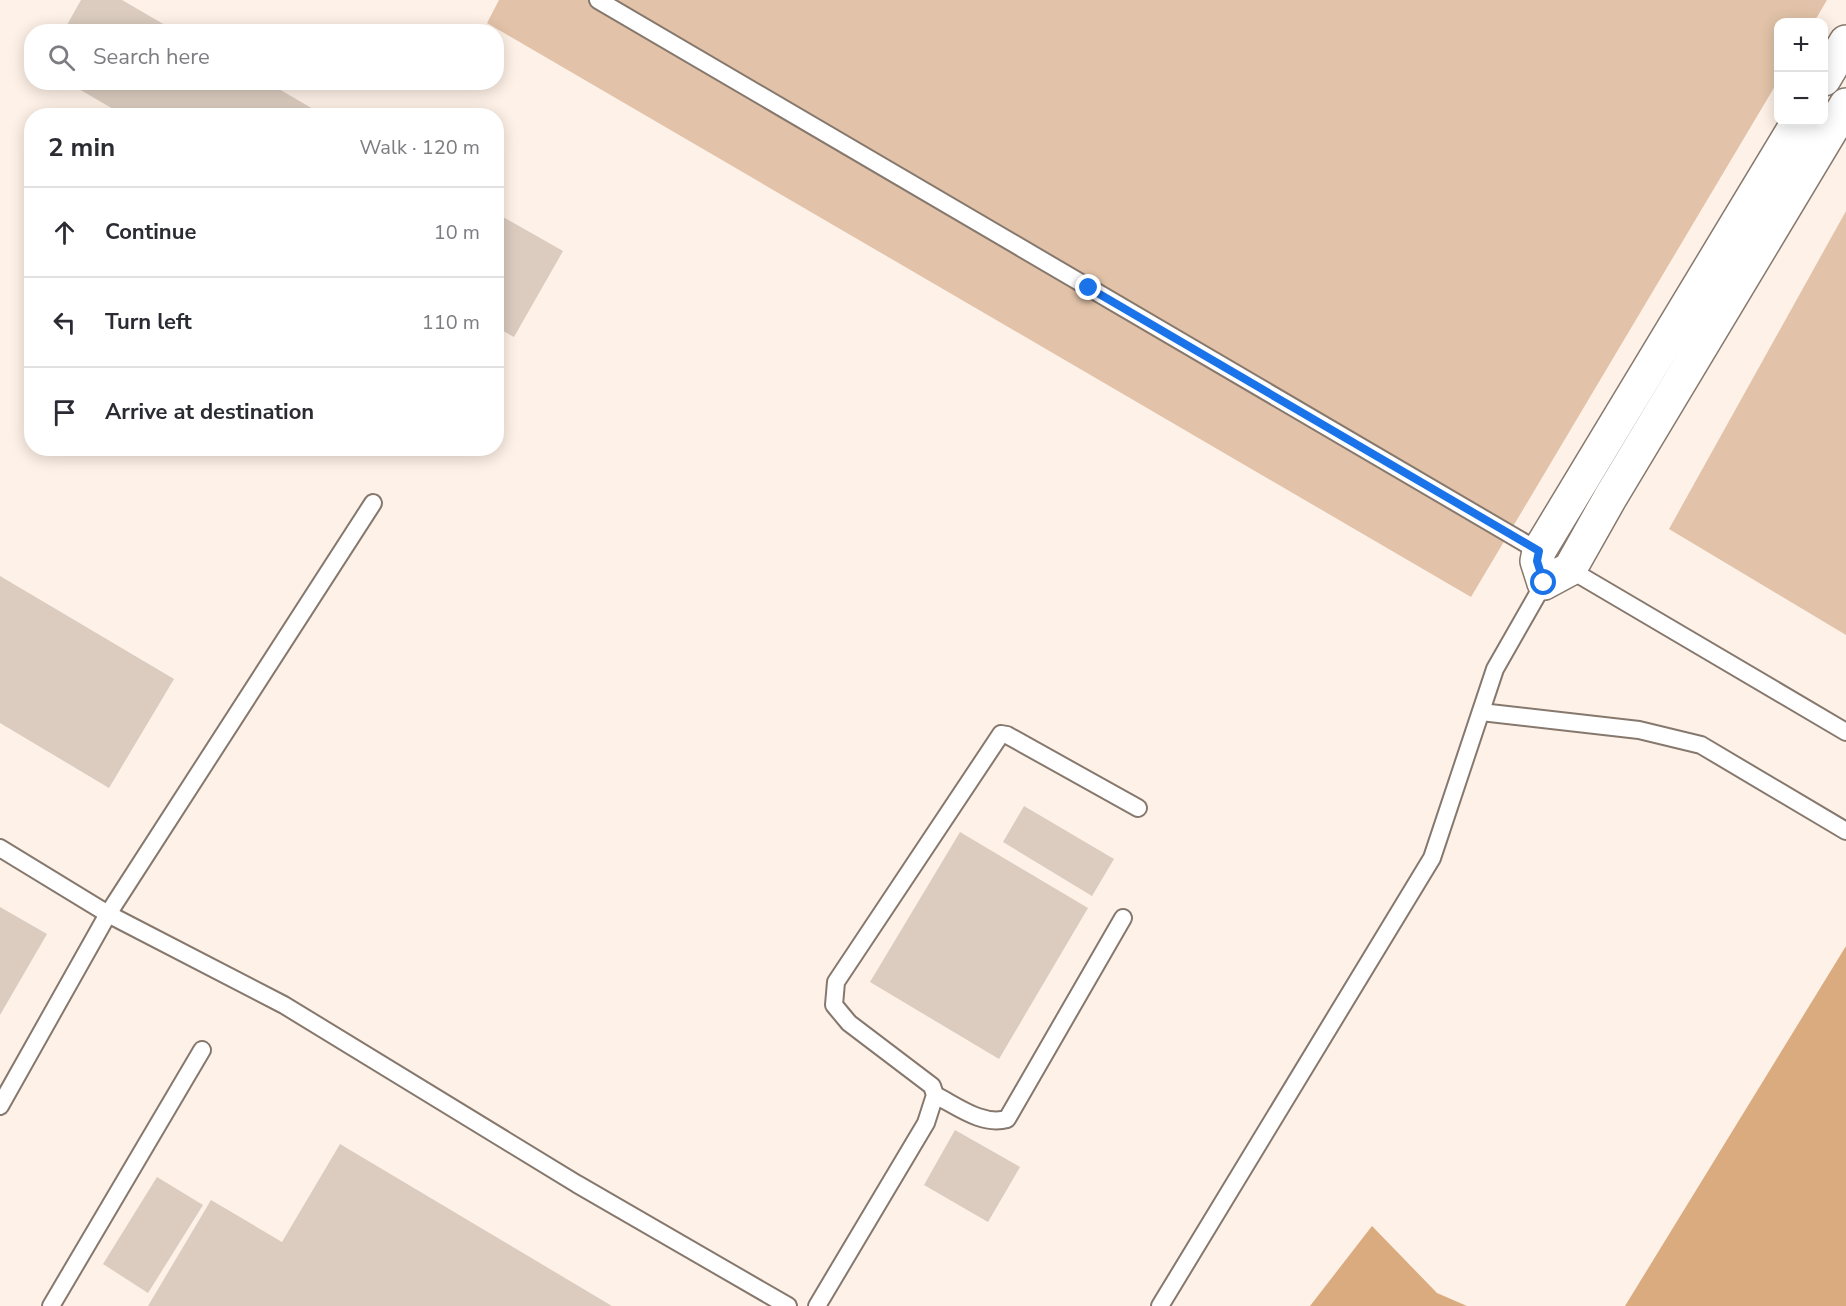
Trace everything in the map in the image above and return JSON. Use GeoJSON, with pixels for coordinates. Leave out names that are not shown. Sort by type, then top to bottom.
{"type":"FeatureCollection","features":[{"type":"Feature","properties":{"kind":"street"},"geometry":{"type":"LineString","coordinates":[[1828,72],[1846,42]]}},
{"type":"Feature","properties":{"kind":"street"},"geometry":{"type":"LineString","coordinates":[[1796,126],[1539,551],[1537,561],[1557,576],[1622,478],[1846,105]]}},
{"type":"Feature","properties":{"kind":"lane"},"geometry":{"type":"LineString","coordinates":[[598,0],[1539,551]]}},
{"type":"Feature","properties":{"kind":"lane"},"geometry":{"type":"LineString","coordinates":[[0,1106],[108,914],[373,503]]}},
{"type":"Feature","properties":{"kind":"lane"},"geometry":{"type":"LineString","coordinates":[[1160,1306],[1432,858],[1495,669],[1557,576],[1846,732]]}},
{"type":"Feature","properties":{"kind":"lane"},"geometry":{"type":"LineString","coordinates":[[1481,712],[1639,730],[1701,745],[1846,831]]}},
{"type":"Feature","properties":{"kind":"lane"},"geometry":{"type":"LineString","coordinates":[[817,1306],[926,1123],[935,1095],[932,1086],[849,1023],[834,1005],[836,982],[1001,734],[1007,735],[1138,808]]}},
{"type":"Feature","properties":{"kind":"lane"},"geometry":{"type":"LineString","coordinates":[[0,848],[108,914],[284,1005],[577,1185],[788,1306]]}},
{"type":"Feature","properties":{"kind":"lane"},"geometry":{"type":"LineString","coordinates":[[935,1095],[983,1119],[995,1122],[1007,1119],[1124,918]]}},
{"type":"Feature","properties":{"kind":"lane"},"geometry":{"type":"LineString","coordinates":[[51,1306],[202,1050]]}},
{"type":"Feature","properties":{"kind":"shaded area"},"geometry":{"type":"Polygon","coordinates":[[[499,0],[1827,0],[1816,18],[1774,18],[1774,88],[1471,597],[504,33],[504,24],[487,23],[499,0]]]}},
{"type":"Feature","properties":{"kind":"shaded area"},"geometry":{"type":"Polygon","coordinates":[[[1846,211],[1846,635],[1669,529],[1846,211]]]}},
{"type":"Feature","properties":{"kind":"shaded area"},"geometry":{"type":"Polygon","coordinates":[[[1846,946],[1846,1306],[1625,1306],[1846,946]]]}},
{"type":"Feature","properties":{"kind":"shaded area"},"geometry":{"type":"Polygon","coordinates":[[[1372,1226],[1437,1293],[1467,1306],[1310,1306],[1372,1226]]]}},
{"type":"Feature","properties":{"kind":"building"},"geometry":{"type":"Polygon","coordinates":[[[81,0],[122,0],[163,24],[68,24],[81,0]]]}},
{"type":"Feature","properties":{"kind":"building"},"geometry":{"type":"Polygon","coordinates":[[[81,90],[281,90],[311,108],[111,108],[81,90]]]}},
{"type":"Feature","properties":{"kind":"building"},"geometry":{"type":"Polygon","coordinates":[[[504,218],[563,251],[514,337],[504,331],[504,218]]]}},
{"type":"Feature","properties":{"kind":"building"},"geometry":{"type":"Polygon","coordinates":[[[0,576],[174,679],[109,788],[0,723],[0,576]]]}},
{"type":"Feature","properties":{"kind":"building"},"geometry":{"type":"Polygon","coordinates":[[[1024,806],[1114,859],[1092,896],[1003,842],[1024,806]]]}},
{"type":"Feature","properties":{"kind":"building"},"geometry":{"type":"Polygon","coordinates":[[[960,832],[1088,908],[999,1059],[870,982],[960,832]]]}},
{"type":"Feature","properties":{"kind":"building"},"geometry":{"type":"Polygon","coordinates":[[[0,907],[47,934],[0,1015],[0,907]]]}},
{"type":"Feature","properties":{"kind":"building"},"geometry":{"type":"Polygon","coordinates":[[[955,1130],[1020,1167],[988,1222],[924,1185],[955,1130]]]}},
{"type":"Feature","properties":{"kind":"building"},"geometry":{"type":"Polygon","coordinates":[[[340,1144],[612,1306],[148,1306],[211,1200],[282,1242],[340,1144]]]}},
{"type":"Feature","properties":{"kind":"building"},"geometry":{"type":"Polygon","coordinates":[[[157,1177],[203,1205],[148,1293],[103,1264],[157,1177]]]}},
{"type":"Feature","properties":{"kind":"route"},"geometry":{"type":"LineString","coordinates":[[1089,288],[1539,551],[1537,561],[1544,583]]}}]}
